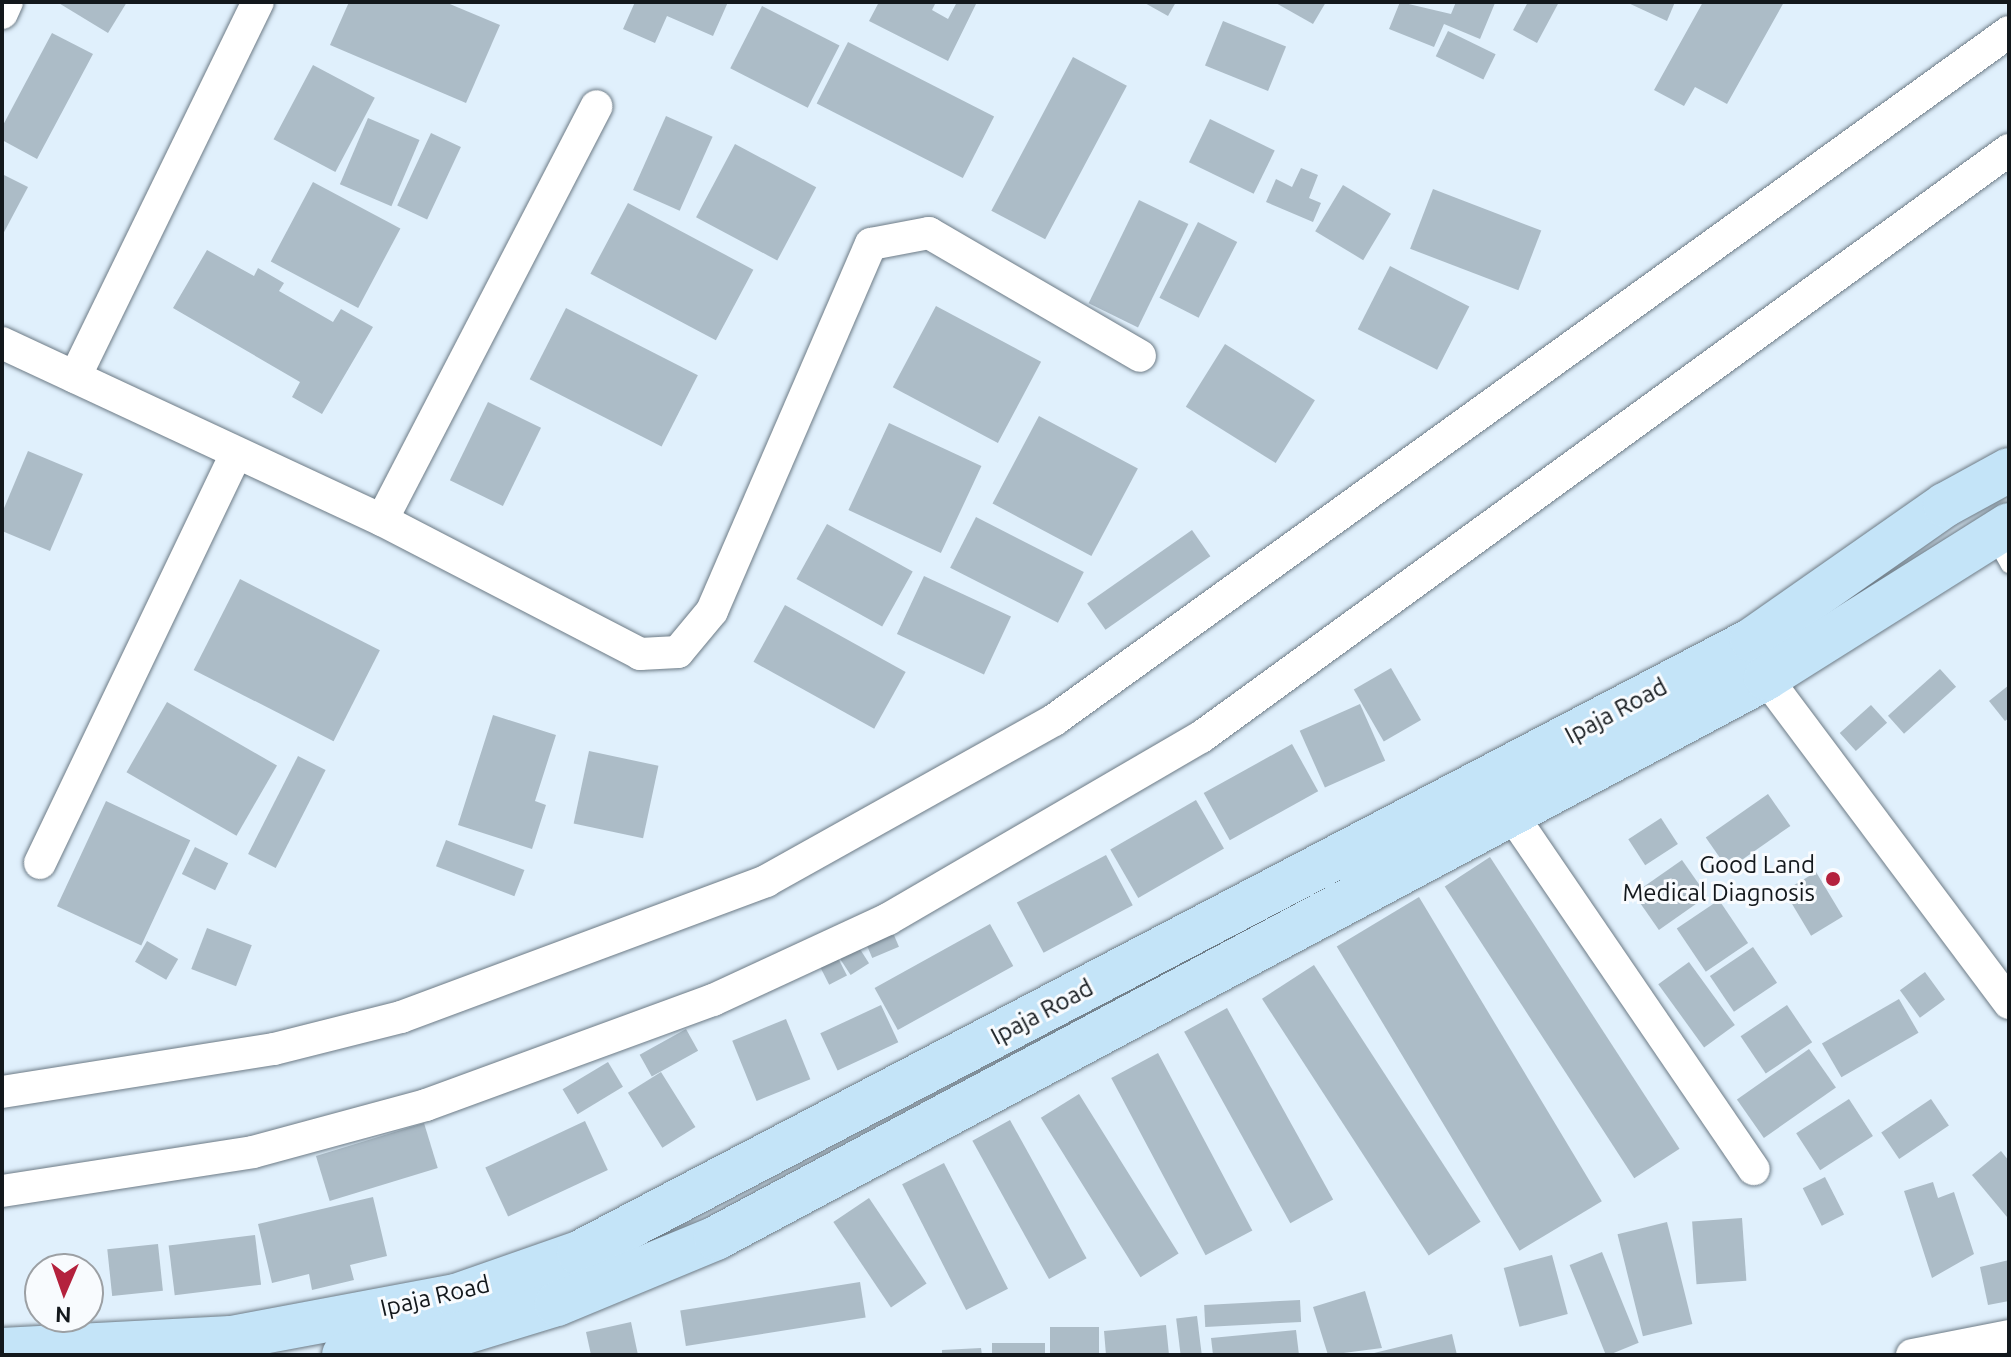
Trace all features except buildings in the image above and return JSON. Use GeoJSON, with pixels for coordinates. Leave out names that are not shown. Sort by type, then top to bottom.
{"type":"FeatureCollection","features":[{"type":"Feature","properties":{"kind":"main road","name":"Ipaja Road"},"geometry":{"type":"LineString","coordinates":[[2,1350],[231,1338],[456,1296],[579,1253],[1752,640],[1945,505],[2009,470]]}},
{"type":"Feature","properties":{"kind":"main road","name":"Ipaja Road"},"geometry":{"type":"LineString","coordinates":[[344,1355],[462,1333],[557,1304],[716,1238],[1508,809],[1766,678],[2004,542]]}},
{"type":"Feature","properties":{"kind":"street"},"geometry":{"type":"LineString","coordinates":[[2,13],[7,2]]}},
{"type":"Feature","properties":{"kind":"street"},"geometry":{"type":"LineString","coordinates":[[75,377],[258,2]]}},
{"type":"Feature","properties":{"kind":"street"},"geometry":{"type":"LineString","coordinates":[[2,1092],[274,1049],[401,1017],[766,881],[1054,720],[2009,32]]}},
{"type":"Feature","properties":{"kind":"street"},"geometry":{"type":"LineString","coordinates":[[382,520],[597,106]]}},
{"type":"Feature","properties":{"kind":"street"},"geometry":{"type":"LineString","coordinates":[[2,1191],[253,1152],[426,1105],[685,1012],[888,919],[1201,737],[2009,150]]}},
{"type":"Feature","properties":{"kind":"street"},"geometry":{"type":"LineString","coordinates":[[2,343],[382,520],[640,654],[678,652],[712,611],[871,244],[929,233],[1140,356]]}},
{"type":"Feature","properties":{"kind":"street"},"geometry":{"type":"LineString","coordinates":[[40,863],[236,454]]}},
{"type":"Feature","properties":{"kind":"street"},"geometry":{"type":"LineString","coordinates":[[1766,678],[2009,1003]]}},
{"type":"Feature","properties":{"kind":"street"},"geometry":{"type":"LineString","coordinates":[[1508,809],[1754,1169]]}},
{"type":"Feature","properties":{"kind":"street"},"geometry":{"type":"LineString","coordinates":[[1912,1355],[2009,1336]]}},
{"type":"Feature","properties":{"kind":"place","name":"Good Land Medical Diagnosis"},"geometry":{"type":"Point","coordinates":[1833,879]}}]}
